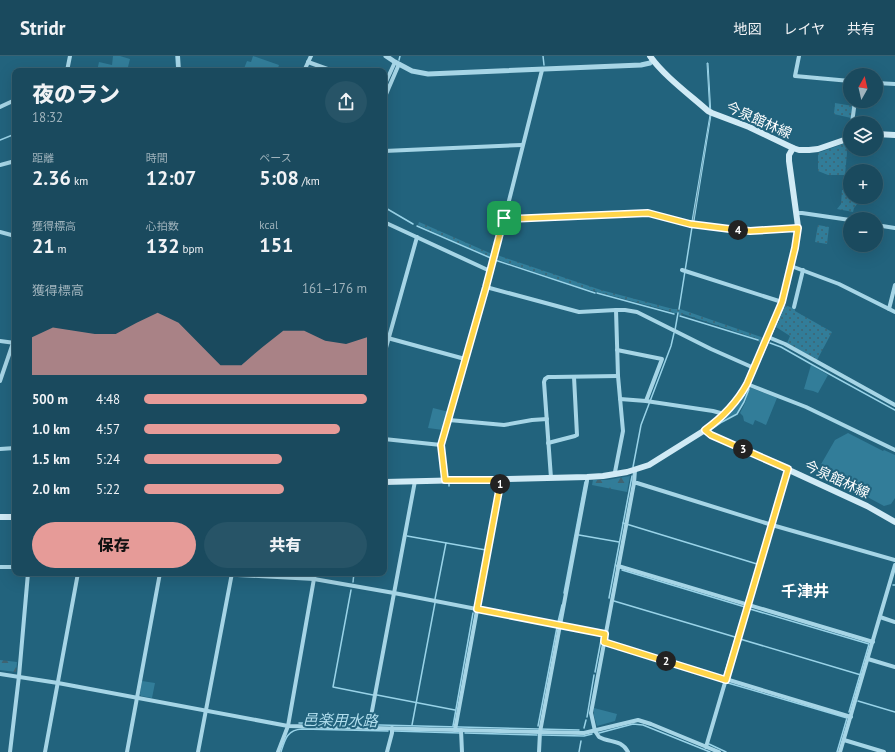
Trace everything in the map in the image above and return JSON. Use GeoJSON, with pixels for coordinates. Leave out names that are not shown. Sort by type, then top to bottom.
{"type":"FeatureCollection","features":[{"type":"Feature","properties":{"kind":"main road","name":"今泉館林線"},"geometry":{"type":"LineString","coordinates":[[651,58],[669,77],[708,111],[755,129],[793,148],[789,155],[789,161],[798,228],[795,248],[782,302],[747,384],[737,401],[718,420],[705,430],[711,435],[788,469],[894,520]]}},
{"type":"Feature","properties":{"kind":"main road"},"geometry":{"type":"LineString","coordinates":[[883,134],[895,135]]}},
{"type":"Feature","properties":{"kind":"main road"},"geometry":{"type":"LineString","coordinates":[[793,148],[814,150],[843,140]]}},
{"type":"Feature","properties":{"kind":"main road"},"geometry":{"type":"LineString","coordinates":[[387,482],[501,480],[615,475],[635,470],[657,460],[705,430]]}},
{"type":"Feature","properties":{"kind":"main road"},"geometry":{"type":"LineString","coordinates":[[0,517],[12,517]]}},
{"type":"Feature","properties":{"kind":"street"},"geometry":{"type":"LineString","coordinates":[[68,68],[70,56]]}},
{"type":"Feature","properties":{"kind":"street"},"geometry":{"type":"LineString","coordinates":[[178,56],[179,68]]}},
{"type":"Feature","properties":{"kind":"street"},"geometry":{"type":"LineString","coordinates":[[305,68],[311,56]]}},
{"type":"Feature","properties":{"kind":"street"},"geometry":{"type":"LineString","coordinates":[[386,56],[412,71],[428,74],[641,65],[650,63],[651,58]]}},
{"type":"Feature","properties":{"kind":"street"},"geometry":{"type":"LineString","coordinates":[[799,56],[795,76],[843,80]]}},
{"type":"Feature","properties":{"kind":"street"},"geometry":{"type":"LineString","coordinates":[[308,62],[325,68]]}},
{"type":"Feature","properties":{"kind":"street"},"geometry":{"type":"LineString","coordinates":[[387,81],[397,63]]}},
{"type":"Feature","properties":{"kind":"street"},"geometry":{"type":"LineString","coordinates":[[387,91],[397,63]]}},
{"type":"Feature","properties":{"kind":"street"},"geometry":{"type":"LineString","coordinates":[[445,480],[441,445],[486,287],[542,70]]}},
{"type":"Feature","properties":{"kind":"street"},"geometry":{"type":"LineString","coordinates":[[883,83],[895,84]]}},
{"type":"Feature","properties":{"kind":"street"},"geometry":{"type":"LineString","coordinates":[[0,106],[12,101]]}},
{"type":"Feature","properties":{"kind":"street"},"geometry":{"type":"LineString","coordinates":[[387,151],[522,145]]}},
{"type":"Feature","properties":{"kind":"street"},"geometry":{"type":"LineString","coordinates":[[0,166],[12,162]]}},
{"type":"Feature","properties":{"kind":"street"},"geometry":{"type":"LineString","coordinates":[[504,218],[648,213],[690,224],[730,229],[750,231],[798,228]]}},
{"type":"Feature","properties":{"kind":"street"},"geometry":{"type":"LineString","coordinates":[[797,213],[843,219]]}},
{"type":"Feature","properties":{"kind":"street"},"geometry":{"type":"LineString","coordinates":[[387,223],[490,271]]}},
{"type":"Feature","properties":{"kind":"street"},"geometry":{"type":"LineString","coordinates":[[883,226],[895,228]]}},
{"type":"Feature","properties":{"kind":"street"},"geometry":{"type":"LineString","coordinates":[[0,232],[12,235]]}},
{"type":"Feature","properties":{"kind":"street"},"geometry":{"type":"LineString","coordinates":[[387,335],[417,237]]}},
{"type":"Feature","properties":{"kind":"street"},"geometry":{"type":"LineString","coordinates":[[791,266],[852,290],[895,312]]}},
{"type":"Feature","properties":{"kind":"street"},"geometry":{"type":"LineString","coordinates":[[682,270],[782,302]]}},
{"type":"Feature","properties":{"kind":"street"},"geometry":{"type":"LineString","coordinates":[[794,307],[803,270]]}},
{"type":"Feature","properties":{"kind":"street"},"geometry":{"type":"LineString","coordinates":[[889,309],[895,285]]}},
{"type":"Feature","properties":{"kind":"street"},"geometry":{"type":"LineString","coordinates":[[486,287],[581,312],[616,310],[632,311],[642,314],[711,349],[754,368]]}},
{"type":"Feature","properties":{"kind":"street"},"geometry":{"type":"LineString","coordinates":[[615,475],[623,431],[618,376],[616,310]]}},
{"type":"Feature","properties":{"kind":"street"},"geometry":{"type":"LineString","coordinates":[[768,337],[780,341],[895,405]]}},
{"type":"Feature","properties":{"kind":"street"},"geometry":{"type":"LineString","coordinates":[[387,338],[465,360]]}},
{"type":"Feature","properties":{"kind":"street"},"geometry":{"type":"LineString","coordinates":[[0,341],[12,343]]}},
{"type":"Feature","properties":{"kind":"street"},"geometry":{"type":"LineString","coordinates":[[0,381],[12,348]]}},
{"type":"Feature","properties":{"kind":"street"},"geometry":{"type":"LineString","coordinates":[[617,350],[662,359],[646,401]]}},
{"type":"Feature","properties":{"kind":"street"},"geometry":{"type":"LineString","coordinates":[[550,478],[545,379],[548,377],[618,376]]}},
{"type":"Feature","properties":{"kind":"street"},"geometry":{"type":"LineString","coordinates":[[548,443],[577,435],[574,377]]}},
{"type":"Feature","properties":{"kind":"street"},"geometry":{"type":"LineString","coordinates":[[747,384],[806,407],[895,450]]}},
{"type":"Feature","properties":{"kind":"street"},"geometry":{"type":"LineString","coordinates":[[620,399],[646,401],[724,414]]}},
{"type":"Feature","properties":{"kind":"street"},"geometry":{"type":"LineString","coordinates":[[449,420],[504,425],[547,419]]}},
{"type":"Feature","properties":{"kind":"street"},"geometry":{"type":"LineString","coordinates":[[387,439],[441,445]]}},
{"type":"Feature","properties":{"kind":"street"},"geometry":{"type":"LineString","coordinates":[[0,449],[12,448]]}},
{"type":"Feature","properties":{"kind":"street"},"geometry":{"type":"LineString","coordinates":[[706,747],[788,469]]}},
{"type":"Feature","properties":{"kind":"street"},"geometry":{"type":"LineString","coordinates":[[628,752],[623,745],[601,738],[597,735],[591,713],[634,483],[635,470]]}},
{"type":"Feature","properties":{"kind":"street"},"geometry":{"type":"LineString","coordinates":[[539,752],[540,732],[587,477]]}},
{"type":"Feature","properties":{"kind":"street"},"geometry":{"type":"LineString","coordinates":[[455,730],[501,480]]}},
{"type":"Feature","properties":{"kind":"street"},"geometry":{"type":"LineString","coordinates":[[369,727],[415,481]]}},
{"type":"Feature","properties":{"kind":"street"},"geometry":{"type":"LineString","coordinates":[[634,483],[772,525],[895,560]]}},
{"type":"Feature","properties":{"kind":"street"},"geometry":{"type":"LineString","coordinates":[[840,752],[895,564]]}},
{"type":"Feature","properties":{"kind":"street"},"geometry":{"type":"LineString","coordinates":[[618,566],[873,642]]}},
{"type":"Feature","properties":{"kind":"street"},"geometry":{"type":"LineString","coordinates":[[0,567],[12,567]]}},
{"type":"Feature","properties":{"kind":"street"},"geometry":{"type":"LineString","coordinates":[[10,752],[19,676],[28,576]]}},
{"type":"Feature","properties":{"kind":"street"},"geometry":{"type":"LineString","coordinates":[[45,752],[77,576]]}},
{"type":"Feature","properties":{"kind":"street"},"geometry":{"type":"LineString","coordinates":[[127,752],[159,576]]}},
{"type":"Feature","properties":{"kind":"street"},"geometry":{"type":"LineString","coordinates":[[198,752],[232,576]]}},
{"type":"Feature","properties":{"kind":"street"},"geometry":{"type":"LineString","coordinates":[[265,576],[314,579],[605,634]]}},
{"type":"Feature","properties":{"kind":"street"},"geometry":{"type":"LineString","coordinates":[[278,752],[288,726],[314,576]]}},
{"type":"Feature","properties":{"kind":"street"},"geometry":{"type":"LineString","coordinates":[[880,617],[895,622]]}},
{"type":"Feature","properties":{"kind":"street"},"geometry":{"type":"LineString","coordinates":[[604,642],[851,717]]}},
{"type":"Feature","properties":{"kind":"street"},"geometry":{"type":"LineString","coordinates":[[868,659],[895,667]]}},
{"type":"Feature","properties":{"kind":"street"},"geometry":{"type":"LineString","coordinates":[[0,674],[58,682],[288,726],[584,733],[633,721],[641,721],[719,752]]}},
{"type":"Feature","properties":{"kind":"street"},"geometry":{"type":"LineString","coordinates":[[387,752],[392,728]]}},
{"type":"Feature","properties":{"kind":"street"},"geometry":{"type":"LineString","coordinates":[[462,730],[462,752]]}},
{"type":"Feature","properties":{"kind":"street"},"geometry":{"type":"LineString","coordinates":[[844,740],[884,752]]}},
{"type":"Feature","properties":{"kind":"green space"},"geometry":{"type":"Polygon","coordinates":[[[113,56],[120,56],[130,59],[128,68],[98,68],[99,62],[112,65],[113,56]]]}},
{"type":"Feature","properties":{"kind":"green space"},"geometry":{"type":"Polygon","coordinates":[[[253,56],[279,65],[278,68],[244,68],[247,61],[251,62],[253,56]]]}},
{"type":"Feature","properties":{"kind":"green space"},"geometry":{"type":"Polygon","coordinates":[[[835,103],[843,104],[843,108],[853,108],[851,116],[834,114],[835,103]]]}},
{"type":"Feature","properties":{"kind":"green space"},"geometry":{"type":"Polygon","coordinates":[[[843,144],[843,156],[847,156],[846,164],[843,164],[843,175],[828,175],[818,171],[818,153],[843,144]]]}},
{"type":"Feature","properties":{"kind":"green space"},"geometry":{"type":"Polygon","coordinates":[[[842,190],[843,204],[857,204],[853,212],[837,209],[841,204],[842,190]]]}},
{"type":"Feature","properties":{"kind":"green space"},"geometry":{"type":"Polygon","coordinates":[[[419,222],[492,254],[491,258],[418,225],[419,222]]]}},
{"type":"Feature","properties":{"kind":"green space"},"geometry":{"type":"Polygon","coordinates":[[[818,225],[829,227],[827,244],[815,242],[818,225]]]}},
{"type":"Feature","properties":{"kind":"green space"},"geometry":{"type":"Polygon","coordinates":[[[497,255],[601,290],[673,309],[680,309],[764,338],[762,343],[758,342],[758,339],[683,314],[679,315],[679,313],[673,313],[579,287],[496,259],[497,255]]]}},
{"type":"Feature","properties":{"kind":"green space"},"geometry":{"type":"Polygon","coordinates":[[[785,305],[795,309],[795,311],[832,332],[817,360],[787,343],[790,336],[776,327],[785,305]]]}},
{"type":"Feature","properties":{"kind":"green space"},"geometry":{"type":"Polygon","coordinates":[[[811,365],[828,375],[818,393],[804,389],[811,365]]]}},
{"type":"Feature","properties":{"kind":"green space"},"geometry":{"type":"Polygon","coordinates":[[[749,387],[777,398],[766,425],[755,420],[753,425],[744,421],[743,416],[740,413],[745,403],[749,388],[740,410],[733,416],[720,422],[739,403],[749,387]]]}},
{"type":"Feature","properties":{"kind":"green space"},"geometry":{"type":"Polygon","coordinates":[[[433,408],[449,412],[443,430],[428,428],[433,408]]]}},
{"type":"Feature","properties":{"kind":"green space"},"geometry":{"type":"Polygon","coordinates":[[[848,433],[883,451],[884,450],[895,455],[895,498],[891,504],[884,506],[821,472],[820,466],[835,440],[848,433]]]}},
{"type":"Feature","properties":{"kind":"green space"},"geometry":{"type":"Polygon","coordinates":[[[630,476],[627,492],[592,485],[593,480],[607,480],[630,476]]]}},
{"type":"Feature","properties":{"kind":"green space"},"geometry":{"type":"Polygon","coordinates":[[[0,660],[17,662],[16,672],[0,670],[0,660]]]}},
{"type":"Feature","properties":{"kind":"green space"},"geometry":{"type":"Polygon","coordinates":[[[142,681],[155,683],[152,698],[141,696],[142,681]]]}},
{"type":"Feature","properties":{"kind":"green space"},"geometry":{"type":"Polygon","coordinates":[[[594,708],[617,714],[615,721],[597,726],[594,716],[594,708]]]}},
{"type":"Feature","properties":{"kind":"shaded area"},"geometry":{"type":"Polygon","coordinates":[[[707,63],[711,115],[694,221],[692,221],[710,115],[707,63]]]}},
{"type":"Feature","properties":{"kind":"waterway"},"geometry":{"type":"LineString","coordinates":[[176,56],[177,68]]}},
{"type":"Feature","properties":{"kind":"waterway"},"geometry":{"type":"LineString","coordinates":[[399,60],[400,56]]}},
{"type":"Feature","properties":{"kind":"waterway"},"geometry":{"type":"LineString","coordinates":[[543,56],[544,65]]}},
{"type":"Feature","properties":{"kind":"waterway"},"geometry":{"type":"LineString","coordinates":[[0,140],[12,135]]}},
{"type":"Feature","properties":{"kind":"waterway"},"geometry":{"type":"LineString","coordinates":[[387,209],[413,224]]}},
{"type":"Feature","properties":{"kind":"waterway"},"geometry":{"type":"LineString","coordinates":[[417,226],[493,259]]}},
{"type":"Feature","properties":{"kind":"waterway"},"geometry":{"type":"LineString","coordinates":[[679,309],[692,227]]}},
{"type":"Feature","properties":{"kind":"waterway"},"geometry":{"type":"LineString","coordinates":[[495,260],[595,293]]}},
{"type":"Feature","properties":{"kind":"waterway"},"geometry":{"type":"LineString","coordinates":[[597,293],[674,314]]}},
{"type":"Feature","properties":{"kind":"waterway"},"geometry":{"type":"LineString","coordinates":[[675,330],[678,313]]}},
{"type":"Feature","properties":{"kind":"waterway"},"geometry":{"type":"LineString","coordinates":[[680,316],[758,340]]}},
{"type":"Feature","properties":{"kind":"waterway"},"geometry":{"type":"LineString","coordinates":[[633,467],[641,425],[671,346],[674,333]]}},
{"type":"Feature","properties":{"kind":"waterway"},"geometry":{"type":"LineString","coordinates":[[770,343],[781,347],[895,410]]}},
{"type":"Feature","properties":{"kind":"waterway"},"geometry":{"type":"LineString","coordinates":[[712,429],[737,414],[749,389]]}},
{"type":"Feature","properties":{"kind":"waterway"},"geometry":{"type":"LineString","coordinates":[[609,598],[632,476]]}},
{"type":"Feature","properties":{"kind":"waterway"},"geometry":{"type":"LineString","coordinates":[[564,593],[585,482]]}},
{"type":"Feature","properties":{"kind":"waterway"},"geometry":{"type":"LineString","coordinates":[[623,523],[757,564],[758,565],[746,602]]}},
{"type":"Feature","properties":{"kind":"waterway"},"geometry":{"type":"LineString","coordinates":[[579,535],[619,542]]}},
{"type":"Feature","properties":{"kind":"waterway"},"geometry":{"type":"LineString","coordinates":[[407,536],[486,550],[477,597]]}},
{"type":"Feature","properties":{"kind":"waterway"},"geometry":{"type":"LineString","coordinates":[[435,599],[446,543]]}},
{"type":"Feature","properties":{"kind":"waterway"},"geometry":{"type":"LineString","coordinates":[[622,570],[745,607],[724,676]]}},
{"type":"Feature","properties":{"kind":"waterway"},"geometry":{"type":"LineString","coordinates":[[353,582],[354,576]]}},
{"type":"Feature","properties":{"kind":"waterway"},"geometry":{"type":"LineString","coordinates":[[351,590],[333,687],[373,695]]}},
{"type":"Feature","properties":{"kind":"waterway"},"geometry":{"type":"LineString","coordinates":[[614,601],[735,637]]}},
{"type":"Feature","properties":{"kind":"waterway"},"geometry":{"type":"LineString","coordinates":[[412,725],[435,603]]}},
{"type":"Feature","properties":{"kind":"waterway"},"geometry":{"type":"LineString","coordinates":[[558,622],[562,605]]}},
{"type":"Feature","properties":{"kind":"waterway"},"geometry":{"type":"LineString","coordinates":[[750,609],[869,644],[849,712]]}},
{"type":"Feature","properties":{"kind":"waterway"},"geometry":{"type":"LineString","coordinates":[[453,726],[473,613]]}},
{"type":"Feature","properties":{"kind":"waterway"},"geometry":{"type":"LineString","coordinates":[[538,726],[557,627]]}},
{"type":"Feature","properties":{"kind":"waterway"},"geometry":{"type":"LineString","coordinates":[[595,672],[602,635]]}},
{"type":"Feature","properties":{"kind":"waterway"},"geometry":{"type":"LineString","coordinates":[[740,639],[861,675]]}},
{"type":"Feature","properties":{"kind":"waterway"},"geometry":{"type":"LineString","coordinates":[[587,717],[594,675]]}},
{"type":"Feature","properties":{"kind":"waterway"},"geometry":{"type":"LineString","coordinates":[[728,683],[847,718],[837,752]]}},
{"type":"Feature","properties":{"kind":"waterway"},"geometry":{"type":"LineString","coordinates":[[377,695],[455,710]]}},
{"type":"Feature","properties":{"kind":"waterway"},"geometry":{"type":"LineString","coordinates":[[858,701],[895,712]]}},
{"type":"Feature","properties":{"kind":"waterway"},"geometry":{"type":"LineString","coordinates":[[584,728],[586,720]]}},
{"type":"Feature","properties":{"kind":"waterway"},"geometry":{"type":"LineString","coordinates":[[299,723],[579,730]]}},
{"type":"Feature","properties":{"kind":"waterway","name":"邑楽用水路"},"geometry":{"type":"LineString","coordinates":[[599,733],[633,724],[643,725],[710,752]]}},
{"type":"Feature","properties":{"kind":"waterway","name":"邑楽用水路"},"geometry":{"type":"LineString","coordinates":[[281,752],[287,736],[293,731],[302,729],[388,731]]}},
{"type":"Feature","properties":{"kind":"waterway","name":"邑楽用水路"},"geometry":{"type":"LineString","coordinates":[[394,731],[460,733]]}},
{"type":"Feature","properties":{"kind":"waterway","name":"邑楽用水路"},"geometry":{"type":"LineString","coordinates":[[465,733],[537,735]]}},
{"type":"Feature","properties":{"kind":"waterway","name":"邑楽用水路"},"geometry":{"type":"LineString","coordinates":[[542,735],[584,736],[592,734]]}},
{"type":"Feature","properties":{"kind":"waterway"},"geometry":{"type":"LineString","coordinates":[[579,752],[581,741]]}},
{"type":"Feature","properties":{"kind":"waterway"},"geometry":{"type":"LineString","coordinates":[[709,744],[726,752]]}},
{"type":"Feature","properties":{"kind":"district","name":"千津井"},"geometry":{"type":"Point","coordinates":[805,591]}},
{"type":"Feature","properties":{"kind":"route"},"geometry":{"type":"LineString","coordinates":[[648,213],[690,224],[750,231],[798,228],[795,248],[782,302],[747,384],[742,394],[731,408],[705,430],[711,435],[788,469],[726,680],[604,642],[605,634],[477,609],[501,480],[445,480],[441,445],[495,256],[504,218],[648,213]]}}]}
